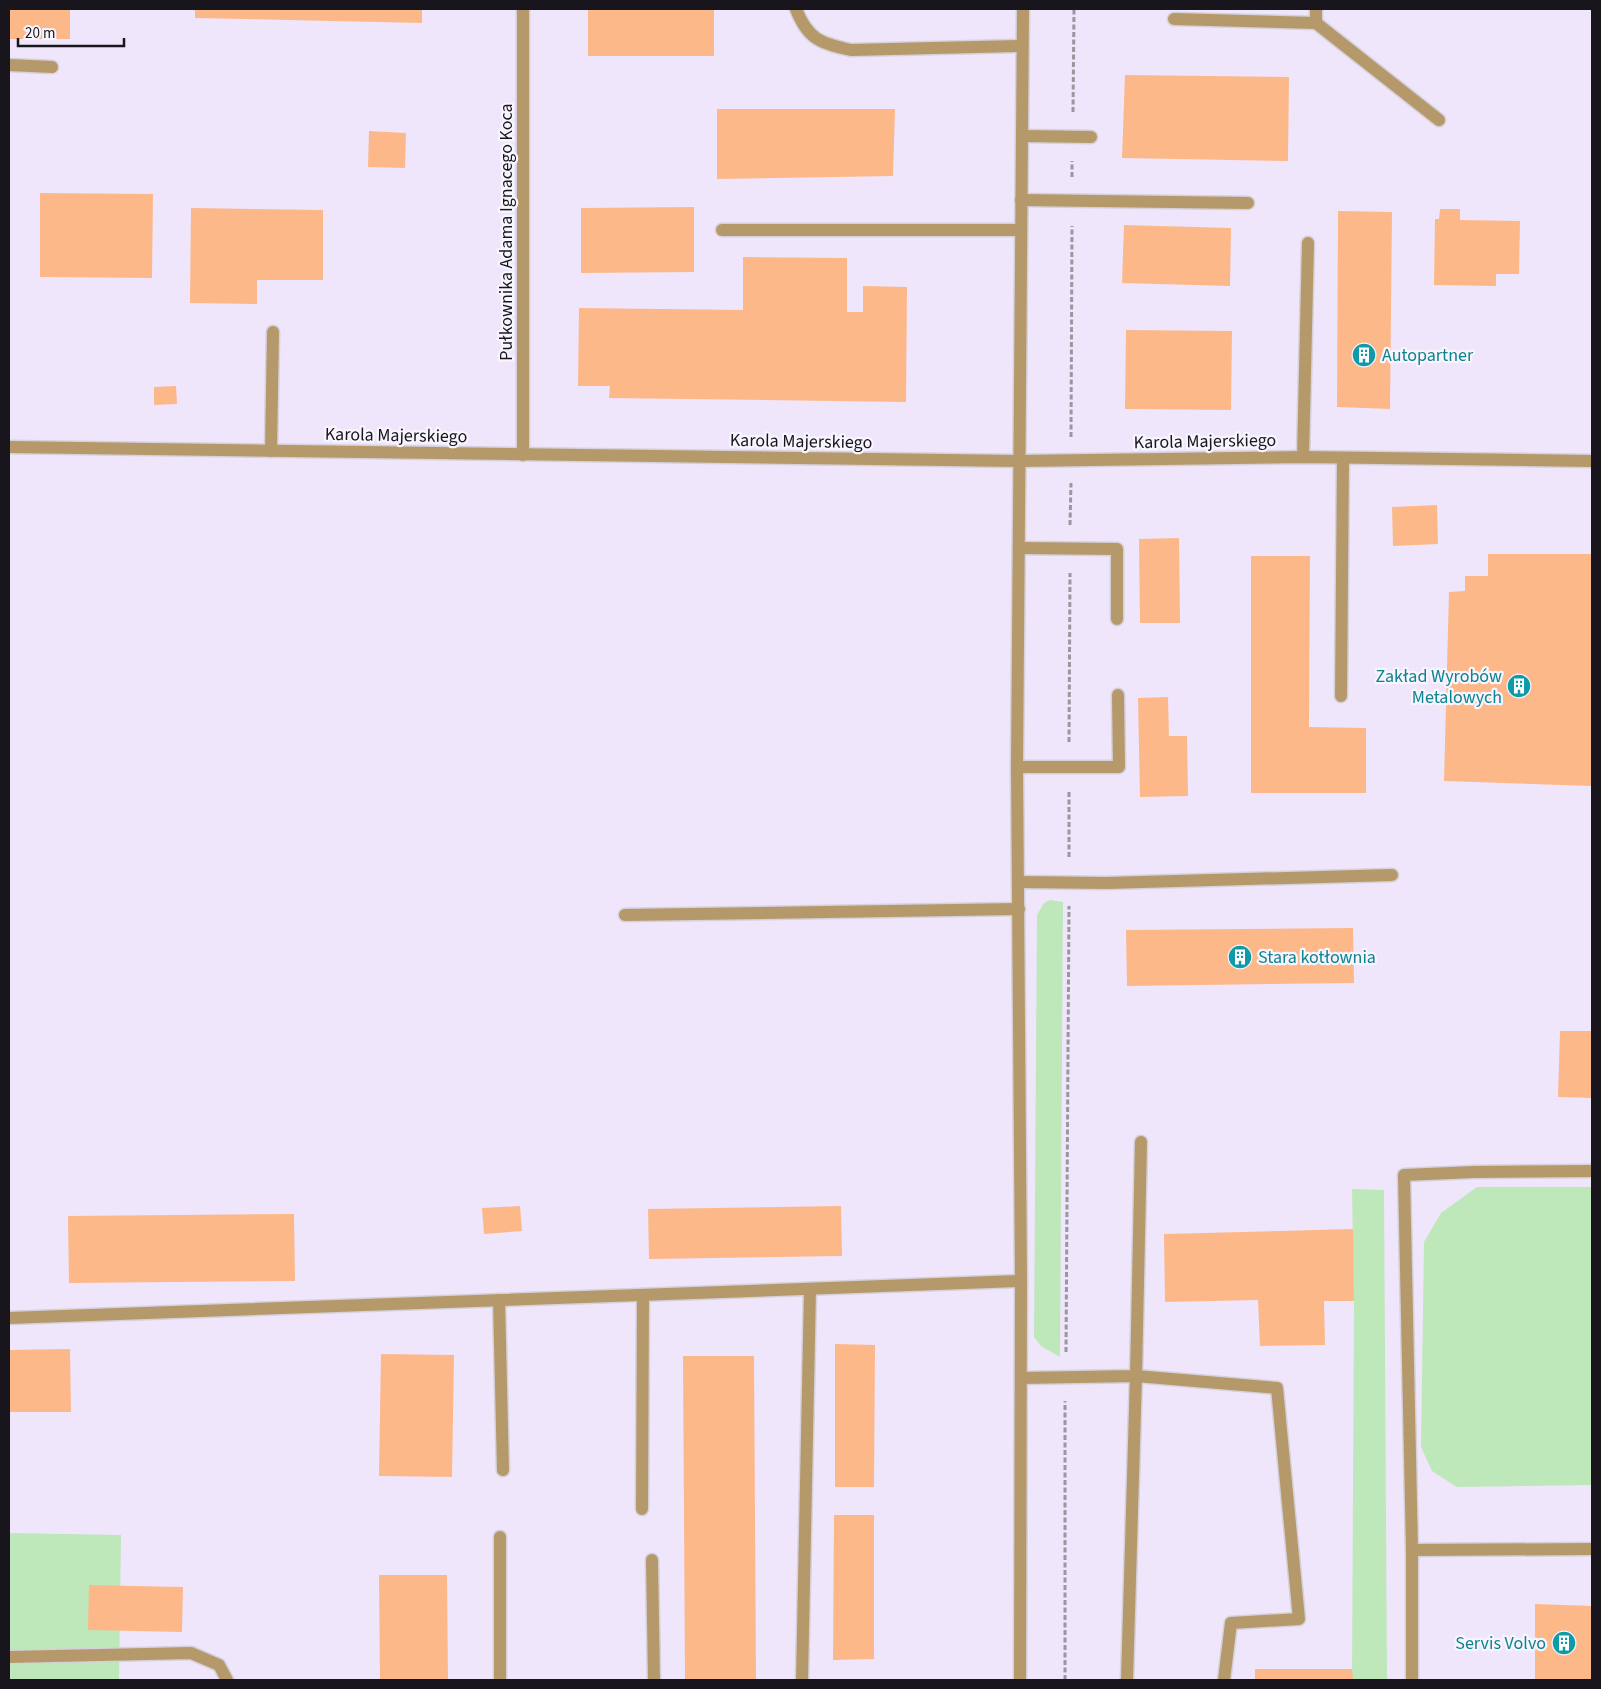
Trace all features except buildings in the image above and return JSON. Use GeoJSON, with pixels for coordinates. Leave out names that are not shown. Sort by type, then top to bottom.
{"type":"FeatureCollection","features":[{"type":"Feature","properties":{"kind":"street","name":"Pułkownika Adama Ignacego Koca"},"geometry":{"type":"LineString","coordinates":[[523,9],[523,455]]}},
{"type":"Feature","properties":{"kind":"street"},"geometry":{"type":"LineString","coordinates":[[796,9],[801,21],[813,37],[829,45],[851,50],[1022,46]]}},
{"type":"Feature","properties":{"kind":"street"},"geometry":{"type":"LineString","coordinates":[[1020,1680],[1021,1281],[1017,767],[1023,9]]}},
{"type":"Feature","properties":{"kind":"street"},"geometry":{"type":"LineString","coordinates":[[1316,9],[1316,23]]}},
{"type":"Feature","properties":{"kind":"street"},"geometry":{"type":"LineString","coordinates":[[1174,19],[1316,23],[1439,120]]}},
{"type":"Feature","properties":{"kind":"street"},"geometry":{"type":"LineString","coordinates":[[9,65],[52,67]]}},
{"type":"Feature","properties":{"kind":"street"},"geometry":{"type":"LineString","coordinates":[[1022,136],[1091,137]]}},
{"type":"Feature","properties":{"kind":"street"},"geometry":{"type":"LineString","coordinates":[[1021,200],[1248,204]]}},
{"type":"Feature","properties":{"kind":"street"},"geometry":{"type":"LineString","coordinates":[[722,230],[1021,230]]}},
{"type":"Feature","properties":{"kind":"street"},"geometry":{"type":"LineString","coordinates":[[1303,457],[1308,243]]}},
{"type":"Feature","properties":{"kind":"street"},"geometry":{"type":"LineString","coordinates":[[271,451],[272,332]]}},
{"type":"Feature","properties":{"kind":"street","name":"Karola Majerskiego"},"geometry":{"type":"LineString","coordinates":[[9,448],[1019,461],[1303,457],[1592,461]]}},
{"type":"Feature","properties":{"kind":"street"},"geometry":{"type":"LineString","coordinates":[[1341,696],[1343,458]]}},
{"type":"Feature","properties":{"kind":"street"},"geometry":{"type":"LineString","coordinates":[[1019,548],[1117,549],[1117,619]]}},
{"type":"Feature","properties":{"kind":"street"},"geometry":{"type":"LineString","coordinates":[[1017,767],[1119,766],[1118,695]]}},
{"type":"Feature","properties":{"kind":"street"},"geometry":{"type":"LineString","coordinates":[[1019,882],[1108,883],[1392,875]]}},
{"type":"Feature","properties":{"kind":"street"},"geometry":{"type":"LineString","coordinates":[[626,915],[1019,909]]}},
{"type":"Feature","properties":{"kind":"street"},"geometry":{"type":"LineString","coordinates":[[1127,1680],[1141,1142]]}},
{"type":"Feature","properties":{"kind":"street"},"geometry":{"type":"LineString","coordinates":[[1412,1680],[1412,1550],[1404,1175],[1592,1170]]}},
{"type":"Feature","properties":{"kind":"street"},"geometry":{"type":"LineString","coordinates":[[9,1318],[1021,1281]]}},
{"type":"Feature","properties":{"kind":"street"},"geometry":{"type":"LineString","coordinates":[[802,1680],[810,1289]]}},
{"type":"Feature","properties":{"kind":"street"},"geometry":{"type":"LineString","coordinates":[[642,1509],[643,1295]]}},
{"type":"Feature","properties":{"kind":"street"},"geometry":{"type":"LineString","coordinates":[[499,1300],[503,1470]]}},
{"type":"Feature","properties":{"kind":"street"},"geometry":{"type":"LineString","coordinates":[[1021,1378],[1136,1376],[1277,1388],[1299,1619],[1231,1624],[1224,1680]]}},
{"type":"Feature","properties":{"kind":"street"},"geometry":{"type":"LineString","coordinates":[[500,1537],[500,1680]]}},
{"type":"Feature","properties":{"kind":"street"},"geometry":{"type":"LineString","coordinates":[[1412,1550],[1592,1549]]}},
{"type":"Feature","properties":{"kind":"street"},"geometry":{"type":"LineString","coordinates":[[652,1560],[654,1680]]}},
{"type":"Feature","properties":{"kind":"street"},"geometry":{"type":"LineString","coordinates":[[9,1657],[191,1653],[219,1666],[227,1680]]}},
{"type":"Feature","properties":{"kind":"path"},"geometry":{"type":"LineString","coordinates":[[1064,1680],[1074,9]]}},
{"type":"Feature","properties":{"kind":"shaded area"},"geometry":{"type":"Polygon","coordinates":[[[9,9],[1592,9],[1592,1680],[9,1680],[9,9]]]}},
{"type":"Feature","properties":{"kind":"green space"},"geometry":{"type":"Polygon","coordinates":[[[1050,900],[1063,902],[1060,1357],[1041,1346],[1034,1337],[1037,915],[1044,903],[1050,900]]]}},
{"type":"Feature","properties":{"kind":"green space"},"geometry":{"type":"Polygon","coordinates":[[[1477,1187],[1592,1187],[1592,1485],[1457,1487],[1432,1471],[1421,1447],[1424,1242],[1441,1213],[1477,1187]]]}},
{"type":"Feature","properties":{"kind":"green space"},"geometry":{"type":"Polygon","coordinates":[[[1352,1189],[1384,1190],[1387,1680],[1352,1680],[1354,1301],[1352,1189]]]}},
{"type":"Feature","properties":{"kind":"green space"},"geometry":{"type":"Polygon","coordinates":[[[9,1533],[121,1535],[119,1680],[9,1680],[9,1533]]]}},
{"type":"Feature","properties":{"kind":"place","name":"Autopartner"},"geometry":{"type":"Point","coordinates":[1364,355]}},
{"type":"Feature","properties":{"kind":"place","name":"Zakład Wyrobów Metalowych"},"geometry":{"type":"Point","coordinates":[1519,686]}},
{"type":"Feature","properties":{"kind":"place","name":"Stara kotłownia"},"geometry":{"type":"Point","coordinates":[1240,957]}},
{"type":"Feature","properties":{"kind":"place","name":"Servis Volvo"},"geometry":{"type":"Point","coordinates":[1564,1643]}}]}
